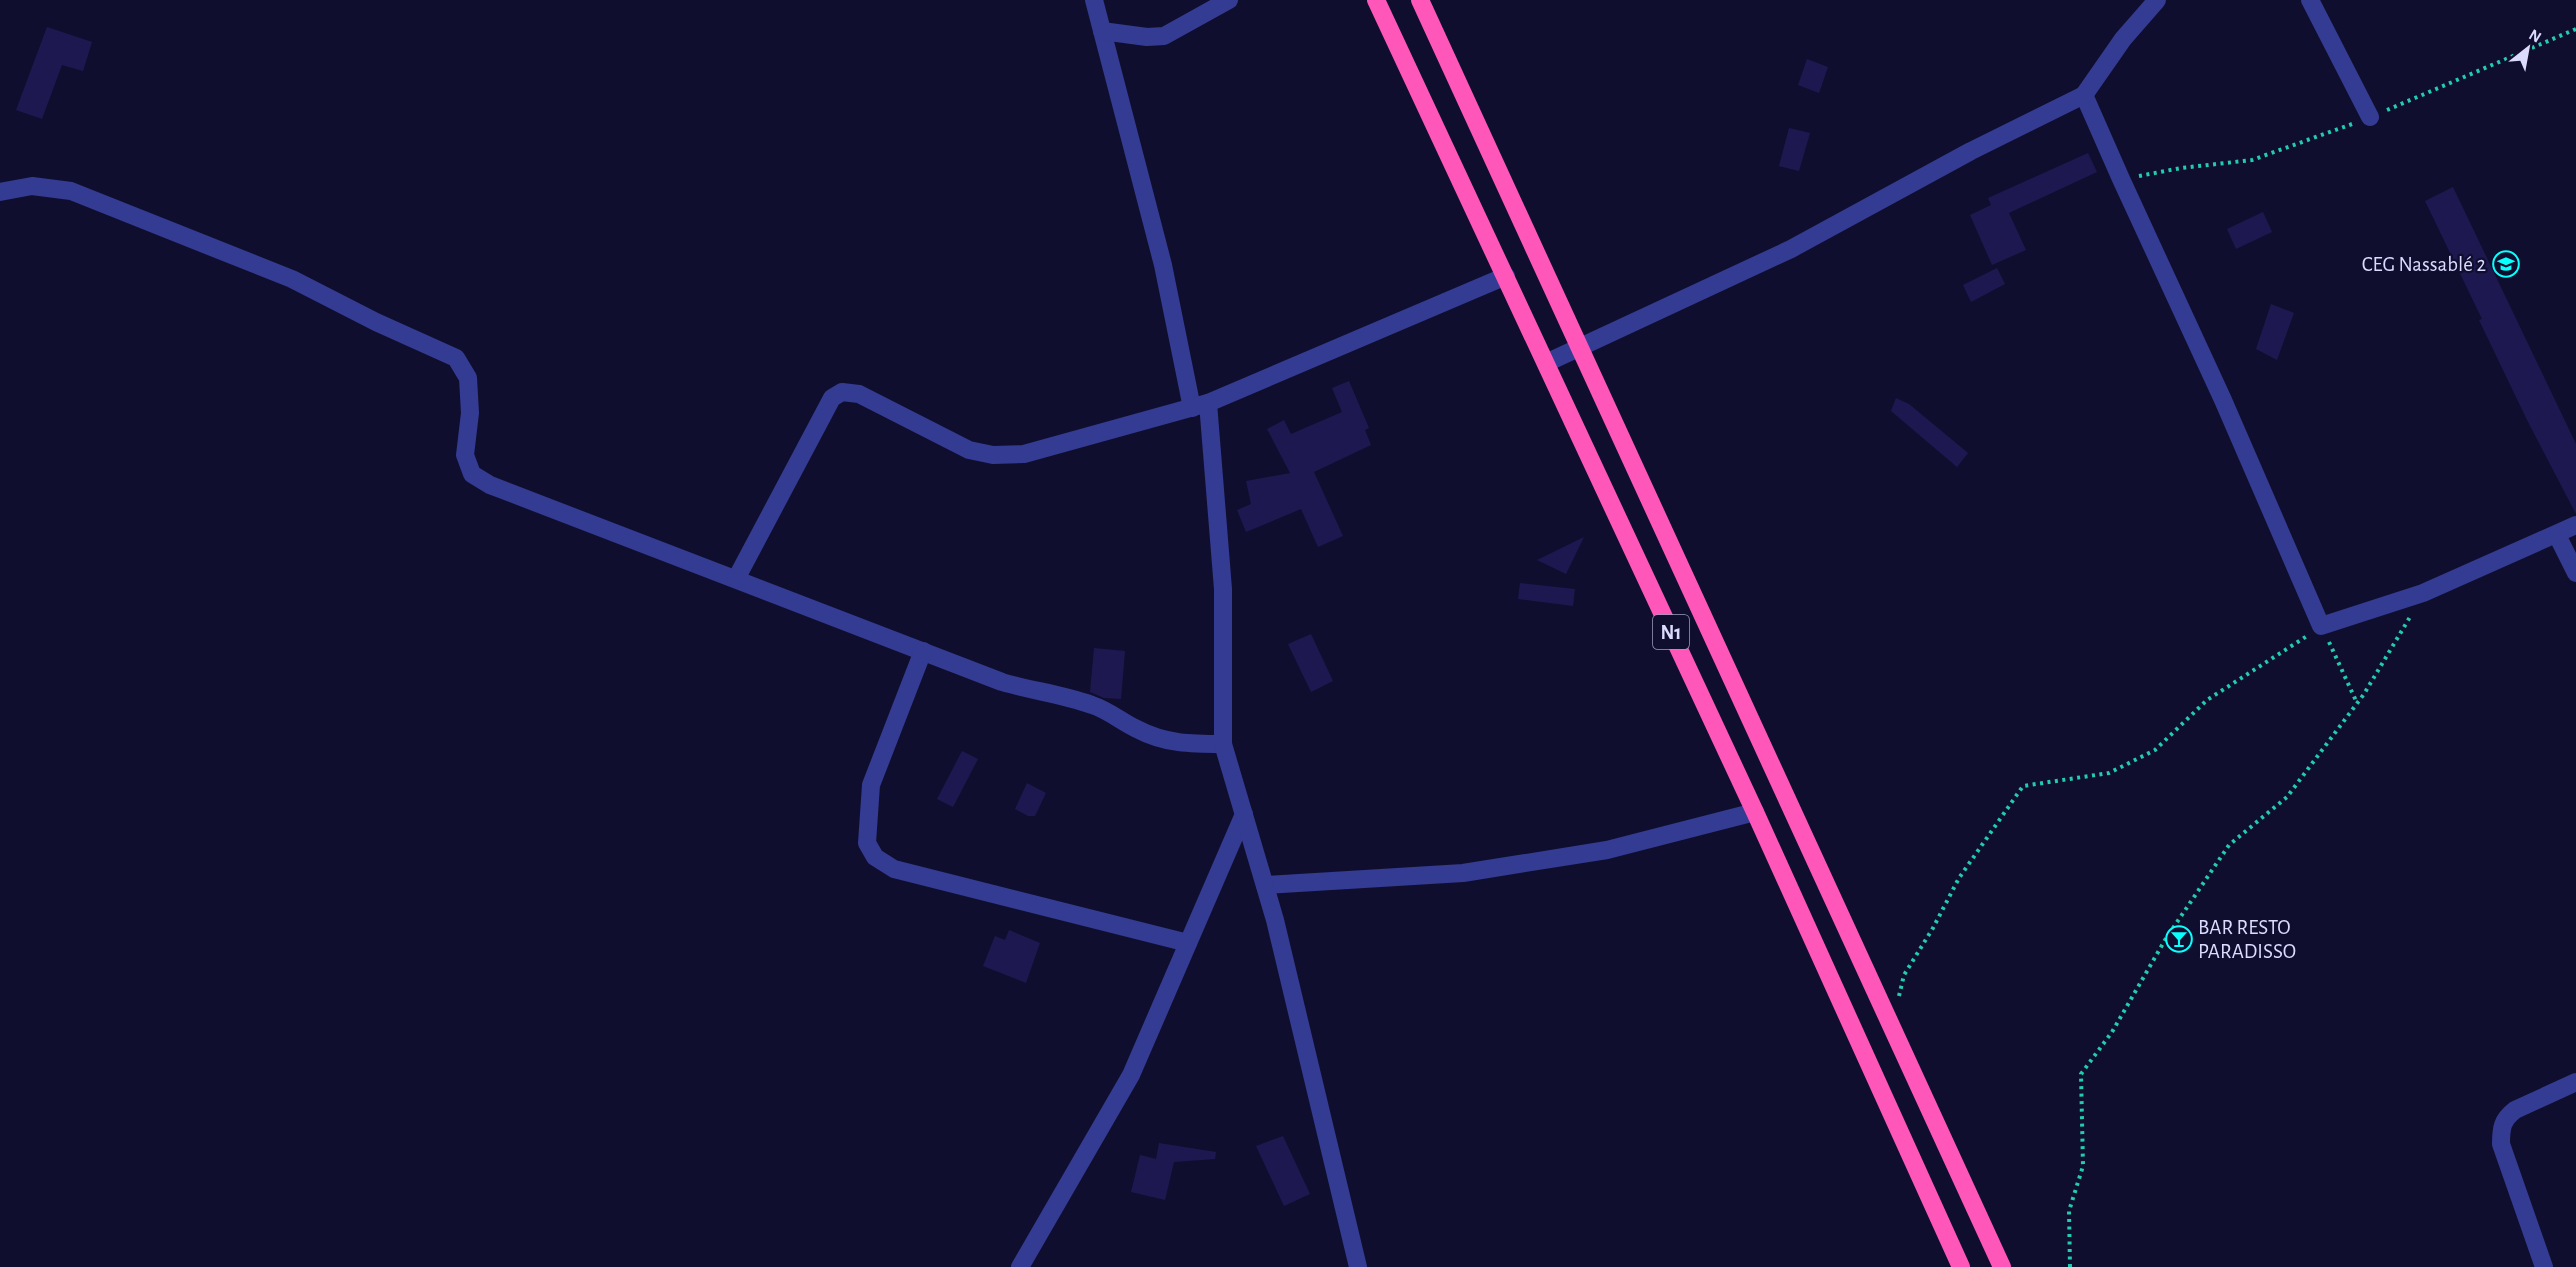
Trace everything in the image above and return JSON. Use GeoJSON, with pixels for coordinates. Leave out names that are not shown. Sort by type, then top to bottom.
{"type":"FeatureCollection","features":[{"type":"Feature","properties":{"kind":"highway","name":"N1"},"geometry":{"type":"LineString","coordinates":[[1376,0],[1755,812],[1961,1267]]}},
{"type":"Feature","properties":{"kind":"highway","name":"N1"},"geometry":{"type":"LineString","coordinates":[[1420,0],[2002,1267]]}},
{"type":"Feature","properties":{"kind":"street"},"geometry":{"type":"LineString","coordinates":[[1094,0],[1200,405],[1222,589],[1223,744],[1265,885],[1358,1267]]}},
{"type":"Feature","properties":{"kind":"street"},"geometry":{"type":"LineString","coordinates":[[1102,31],[1148,37],[1164,36],[1229,0]]}},
{"type":"Feature","properties":{"kind":"street"},"geometry":{"type":"LineString","coordinates":[[1546,363],[1791,249],[1971,151],[2084,95],[2123,39],[2157,0]]}},
{"type":"Feature","properties":{"kind":"street"},"geometry":{"type":"LineString","coordinates":[[2310,0],[2370,117]]}},
{"type":"Feature","properties":{"kind":"street"},"geometry":{"type":"LineString","coordinates":[[2084,95],[2223,400],[2321,626],[2423,593],[2576,525]]}},
{"type":"Feature","properties":{"kind":"street"},"geometry":{"type":"LineString","coordinates":[[0,192],[32,186],[71,191],[292,279],[376,322],[456,358],[468,378],[470,413],[465,455],[472,474],[490,485],[1002,682],[1094,705],[1161,740],[1183,744],[1223,744]]}},
{"type":"Feature","properties":{"kind":"street"},"geometry":{"type":"LineString","coordinates":[[736,579],[832,398],[842,393],[859,394],[969,450],[993,455],[1024,454],[1200,405],[1506,276]]}},
{"type":"Feature","properties":{"kind":"street"},"geometry":{"type":"LineString","coordinates":[[2557,535],[2576,573]]}},
{"type":"Feature","properties":{"kind":"street"},"geometry":{"type":"LineString","coordinates":[[922,651],[871,785],[867,843],[875,857],[894,869],[1188,943]]}},
{"type":"Feature","properties":{"kind":"street"},"geometry":{"type":"LineString","coordinates":[[1265,885],[1362,881],[1474,871],[1607,850],[1755,812]]}},
{"type":"Feature","properties":{"kind":"street"},"geometry":{"type":"LineString","coordinates":[[1020,1267],[1131,1075],[1244,814]]}},
{"type":"Feature","properties":{"kind":"street"},"geometry":{"type":"LineString","coordinates":[[2544,1267],[2501,1144],[2501,1128],[2506,1117],[2515,1110],[2576,1082]]}},
{"type":"Feature","properties":{"kind":"path"},"geometry":{"type":"LineString","coordinates":[[2070,1267],[2069,1211],[2083,1166],[2081,1074],[2112,1032],[2165,940],[2229,845],[2287,797],[2357,704],[2395,645],[2423,593]]}},
{"type":"Feature","properties":{"kind":"path"},"geometry":{"type":"LineString","coordinates":[[1898,1000],[1904,975],[1934,928],[1959,878],[2024,786],[2109,773],[2155,750],[2207,700],[2321,626],[2357,704]]}},
{"type":"Feature","properties":{"kind":"building"},"geometry":{"type":"Polygon","coordinates":[[[47,27],[92,42],[83,71],[62,65],[42,119],[16,110],[47,27]]]}},
{"type":"Feature","properties":{"kind":"building"},"geometry":{"type":"Polygon","coordinates":[[[1807,59],[1828,67],[1819,93],[1798,85],[1807,59]]]}},
{"type":"Feature","properties":{"kind":"building"},"geometry":{"type":"Polygon","coordinates":[[[1789,128],[1810,133],[1799,171],[1779,166],[1789,128]]]}},
{"type":"Feature","properties":{"kind":"building"},"geometry":{"type":"Polygon","coordinates":[[[2088,153],[2097,172],[2009,213],[2026,250],[1992,265],[1970,215],[1991,205],[1988,198],[2088,153]]]}},
{"type":"Feature","properties":{"kind":"building"},"geometry":{"type":"Polygon","coordinates":[[[2453,187],[2576,444],[2576,514],[2527,420],[2479,320],[2482,319],[2425,201],[2453,187]]]}},
{"type":"Feature","properties":{"kind":"building"},"geometry":{"type":"Polygon","coordinates":[[[2263,212],[2272,232],[2236,249],[2227,229],[2263,212]]]}},
{"type":"Feature","properties":{"kind":"building"},"geometry":{"type":"Polygon","coordinates":[[[1997,268],[2005,284],[1971,302],[1963,285],[1997,268]]]}},
{"type":"Feature","properties":{"kind":"building"},"geometry":{"type":"Polygon","coordinates":[[[2271,304],[2294,313],[2277,360],[2256,349],[2271,304]]]}},
{"type":"Feature","properties":{"kind":"building"},"geometry":{"type":"Polygon","coordinates":[[[1349,381],[1369,428],[1365,430],[1371,445],[1314,472],[1343,536],[1318,547],[1301,509],[1246,532],[1237,510],[1251,504],[1246,481],[1290,473],[1267,429],[1284,420],[1291,434],[1342,412],[1332,388],[1349,381]]]}},
{"type":"Feature","properties":{"kind":"building"},"geometry":{"type":"Polygon","coordinates":[[[1896,398],[1909,404],[1968,453],[1957,467],[1891,411],[1896,398]]]}},
{"type":"Feature","properties":{"kind":"building"},"geometry":{"type":"Polygon","coordinates":[[[1584,537],[1566,574],[1537,560],[1584,537]]]}},
{"type":"Feature","properties":{"kind":"building"},"geometry":{"type":"Polygon","coordinates":[[[1520,583],[1575,589],[1573,606],[1518,599],[1520,583]]]}},
{"type":"Feature","properties":{"kind":"building"},"geometry":{"type":"Polygon","coordinates":[[[1311,634],[1333,681],[1311,692],[1288,644],[1311,634]]]}},
{"type":"Feature","properties":{"kind":"building"},"geometry":{"type":"Polygon","coordinates":[[[1094,648],[1125,651],[1121,699],[1104,698],[1090,692],[1094,648]]]}},
{"type":"Feature","properties":{"kind":"building"},"geometry":{"type":"Polygon","coordinates":[[[962,751],[978,759],[953,807],[937,799],[962,751]]]}},
{"type":"Feature","properties":{"kind":"building"},"geometry":{"type":"Polygon","coordinates":[[[1027,783],[1046,793],[1035,816],[1028,816],[1015,809],[1027,783]]]}},
{"type":"Feature","properties":{"kind":"building"},"geometry":{"type":"Polygon","coordinates":[[[1009,930],[1040,943],[1026,983],[983,966],[995,936],[1005,940],[1009,930]]]}},
{"type":"Feature","properties":{"kind":"building"},"geometry":{"type":"Polygon","coordinates":[[[1283,1136],[1310,1194],[1284,1206],[1256,1146],[1283,1136]]]}},
{"type":"Feature","properties":{"kind":"building"},"geometry":{"type":"Polygon","coordinates":[[[1159,1143],[1216,1152],[1215,1159],[1174,1162],[1165,1200],[1131,1192],[1140,1155],[1156,1159],[1159,1143]]]}},
{"type":"Feature","properties":{"kind":"place","name":"CEG Nassablé 2"},"geometry":{"type":"Point","coordinates":[2506,264]}},
{"type":"Feature","properties":{"kind":"place","name":"BAR RESTO PARADISSO"},"geometry":{"type":"Point","coordinates":[2179,939]}}]}
